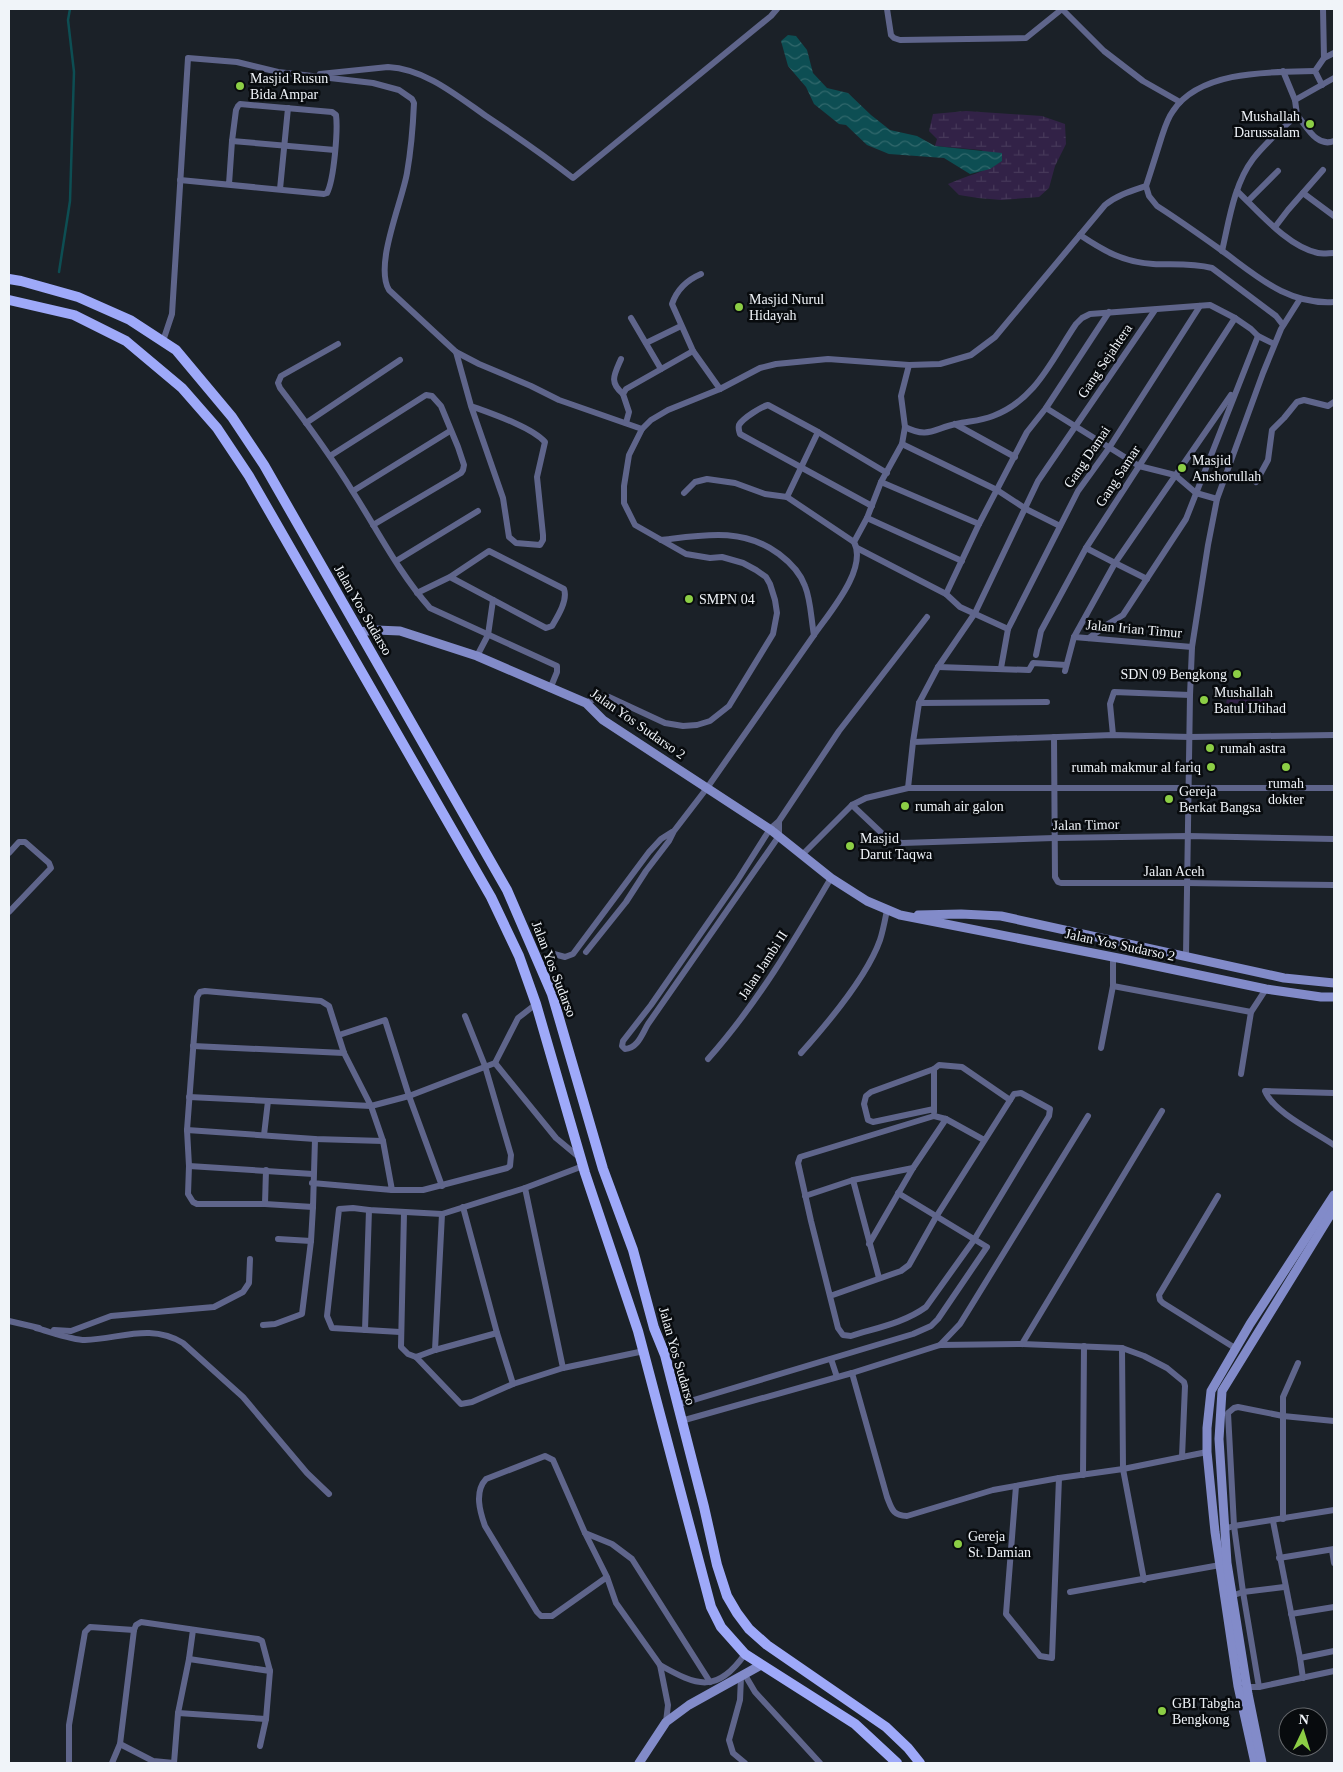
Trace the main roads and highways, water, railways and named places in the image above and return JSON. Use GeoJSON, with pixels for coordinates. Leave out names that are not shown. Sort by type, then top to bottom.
{"type":"FeatureCollection","features":[{"type":"Feature","properties":{"kind":"main road","name":"Jalan Yos Sudarso"},"geometry":{"type":"LineString","coordinates":[[9,279],[59,292],[130,320],[176,350],[232,416],[264,464],[507,890],[552,994],[604,1169],[633,1250],[654,1328],[665,1356],[716,1565],[727,1596],[736,1613],[749,1629],[768,1645],[886,1727],[908,1748],[920,1763]]}},
{"type":"Feature","properties":{"kind":"main road","name":"Jalan Yos Sudarso"},"geometry":{"type":"LineString","coordinates":[[9,300],[74,315],[126,341],[182,388],[217,428],[249,476],[491,897],[514,947],[536,1004],[582,1162],[638,1331],[711,1607],[721,1627],[745,1654],[855,1724],[897,1763]]}},
{"type":"Feature","properties":{"kind":"main road"},"geometry":{"type":"LineString","coordinates":[[84,320],[90,303]]}},
{"type":"Feature","properties":{"kind":"main road","name":"Jalan Yos Sudarso 2"},"geometry":{"type":"LineString","coordinates":[[359,632],[376,630],[400,631],[478,656],[550,689],[586,703],[603,720],[770,829],[831,878],[867,901],[900,915],[1266,989],[1321,997],[1334,997]]}},
{"type":"Feature","properties":{"kind":"main road"},"geometry":{"type":"LineString","coordinates":[[469,860],[485,850]]}},
{"type":"Feature","properties":{"kind":"main road","name":"Jalan Yos Sudarso 2"},"geometry":{"type":"LineString","coordinates":[[900,915],[960,914],[1001,916],[1284,978],[1334,983]]}},
{"type":"Feature","properties":{"kind":"main road"},"geometry":{"type":"LineString","coordinates":[[514,947],[530,941]]}},
{"type":"Feature","properties":{"kind":"main road"},"geometry":{"type":"LineString","coordinates":[[1125,959],[1128,943]]}},
{"type":"Feature","properties":{"kind":"main road"},"geometry":{"type":"LineString","coordinates":[[1255,1763],[1238,1686],[1220,1566],[1208,1452],[1207,1428],[1211,1390],[1235,1348],[1334,1195]]}},
{"type":"Feature","properties":{"kind":"main road"},"geometry":{"type":"LineString","coordinates":[[1262,1763],[1231,1596],[1224,1529],[1219,1439],[1222,1392],[1334,1210]]}},
{"type":"Feature","properties":{"kind":"main road"},"geometry":{"type":"LineString","coordinates":[[638,1331],[654,1328]]}},
{"type":"Feature","properties":{"kind":"main road"},"geometry":{"type":"LineString","coordinates":[[654,1396],[672,1390]]}},
{"type":"Feature","properties":{"kind":"main road"},"geometry":{"type":"LineString","coordinates":[[639,1763],[666,1722],[689,1705],[761,1665]]}},
{"type":"Feature","properties":{"kind":"water"},"geometry":{"type":"Polygon","coordinates":[[[788,35],[796,36],[807,50],[813,73],[827,88],[848,93],[890,130],[917,136],[935,146],[1002,153],[1002,161],[990,169],[970,174],[944,158],[889,154],[867,145],[846,125],[839,124],[814,104],[806,87],[788,66],[781,41],[788,35]]]}},
{"type":"Feature","properties":{"kind":"waterway"},"geometry":{"type":"LineString","coordinates":[[59,272],[70,201],[74,72],[68,20],[70,9]]}},
{"type":"Feature","properties":{"kind":"place","name":"Masjid Rusun Bida Ampar"},"geometry":{"type":"Point","coordinates":[240,86]}},
{"type":"Feature","properties":{"kind":"place","name":"Mushallah Darussalam"},"geometry":{"type":"Point","coordinates":[1310,124]}},
{"type":"Feature","properties":{"kind":"place","name":"Masjid Nurul Hidayah"},"geometry":{"type":"Point","coordinates":[739,307]}},
{"type":"Feature","properties":{"kind":"place","name":"Masjid Anshorullah"},"geometry":{"type":"Point","coordinates":[1182,468]}},
{"type":"Feature","properties":{"kind":"place","name":"SMPN 04"},"geometry":{"type":"Point","coordinates":[689,599]}},
{"type":"Feature","properties":{"kind":"place","name":"SDN 09 Bengkong"},"geometry":{"type":"Point","coordinates":[1237,674]}},
{"type":"Feature","properties":{"kind":"place","name":"Mushallah Batul IJtihad"},"geometry":{"type":"Point","coordinates":[1204,700]}},
{"type":"Feature","properties":{"kind":"place","name":"rumah astra"},"geometry":{"type":"Point","coordinates":[1210,748]}},
{"type":"Feature","properties":{"kind":"place","name":"rumah makmur al fariq"},"geometry":{"type":"Point","coordinates":[1211,767]}},
{"type":"Feature","properties":{"kind":"place","name":"rumah dokter"},"geometry":{"type":"Point","coordinates":[1286,767]}},
{"type":"Feature","properties":{"kind":"place","name":"Gereja Berkat Bangsa"},"geometry":{"type":"Point","coordinates":[1169,799]}},
{"type":"Feature","properties":{"kind":"place","name":"rumah air galon"},"geometry":{"type":"Point","coordinates":[905,806]}},
{"type":"Feature","properties":{"kind":"place","name":"Masjid Darut Taqwa"},"geometry":{"type":"Point","coordinates":[850,846]}},
{"type":"Feature","properties":{"kind":"place","name":"Gereja St. Damian"},"geometry":{"type":"Point","coordinates":[958,1544]}},
{"type":"Feature","properties":{"kind":"place","name":"GBI Tabgha Bengkong"},"geometry":{"type":"Point","coordinates":[1162,1711]}}]}
